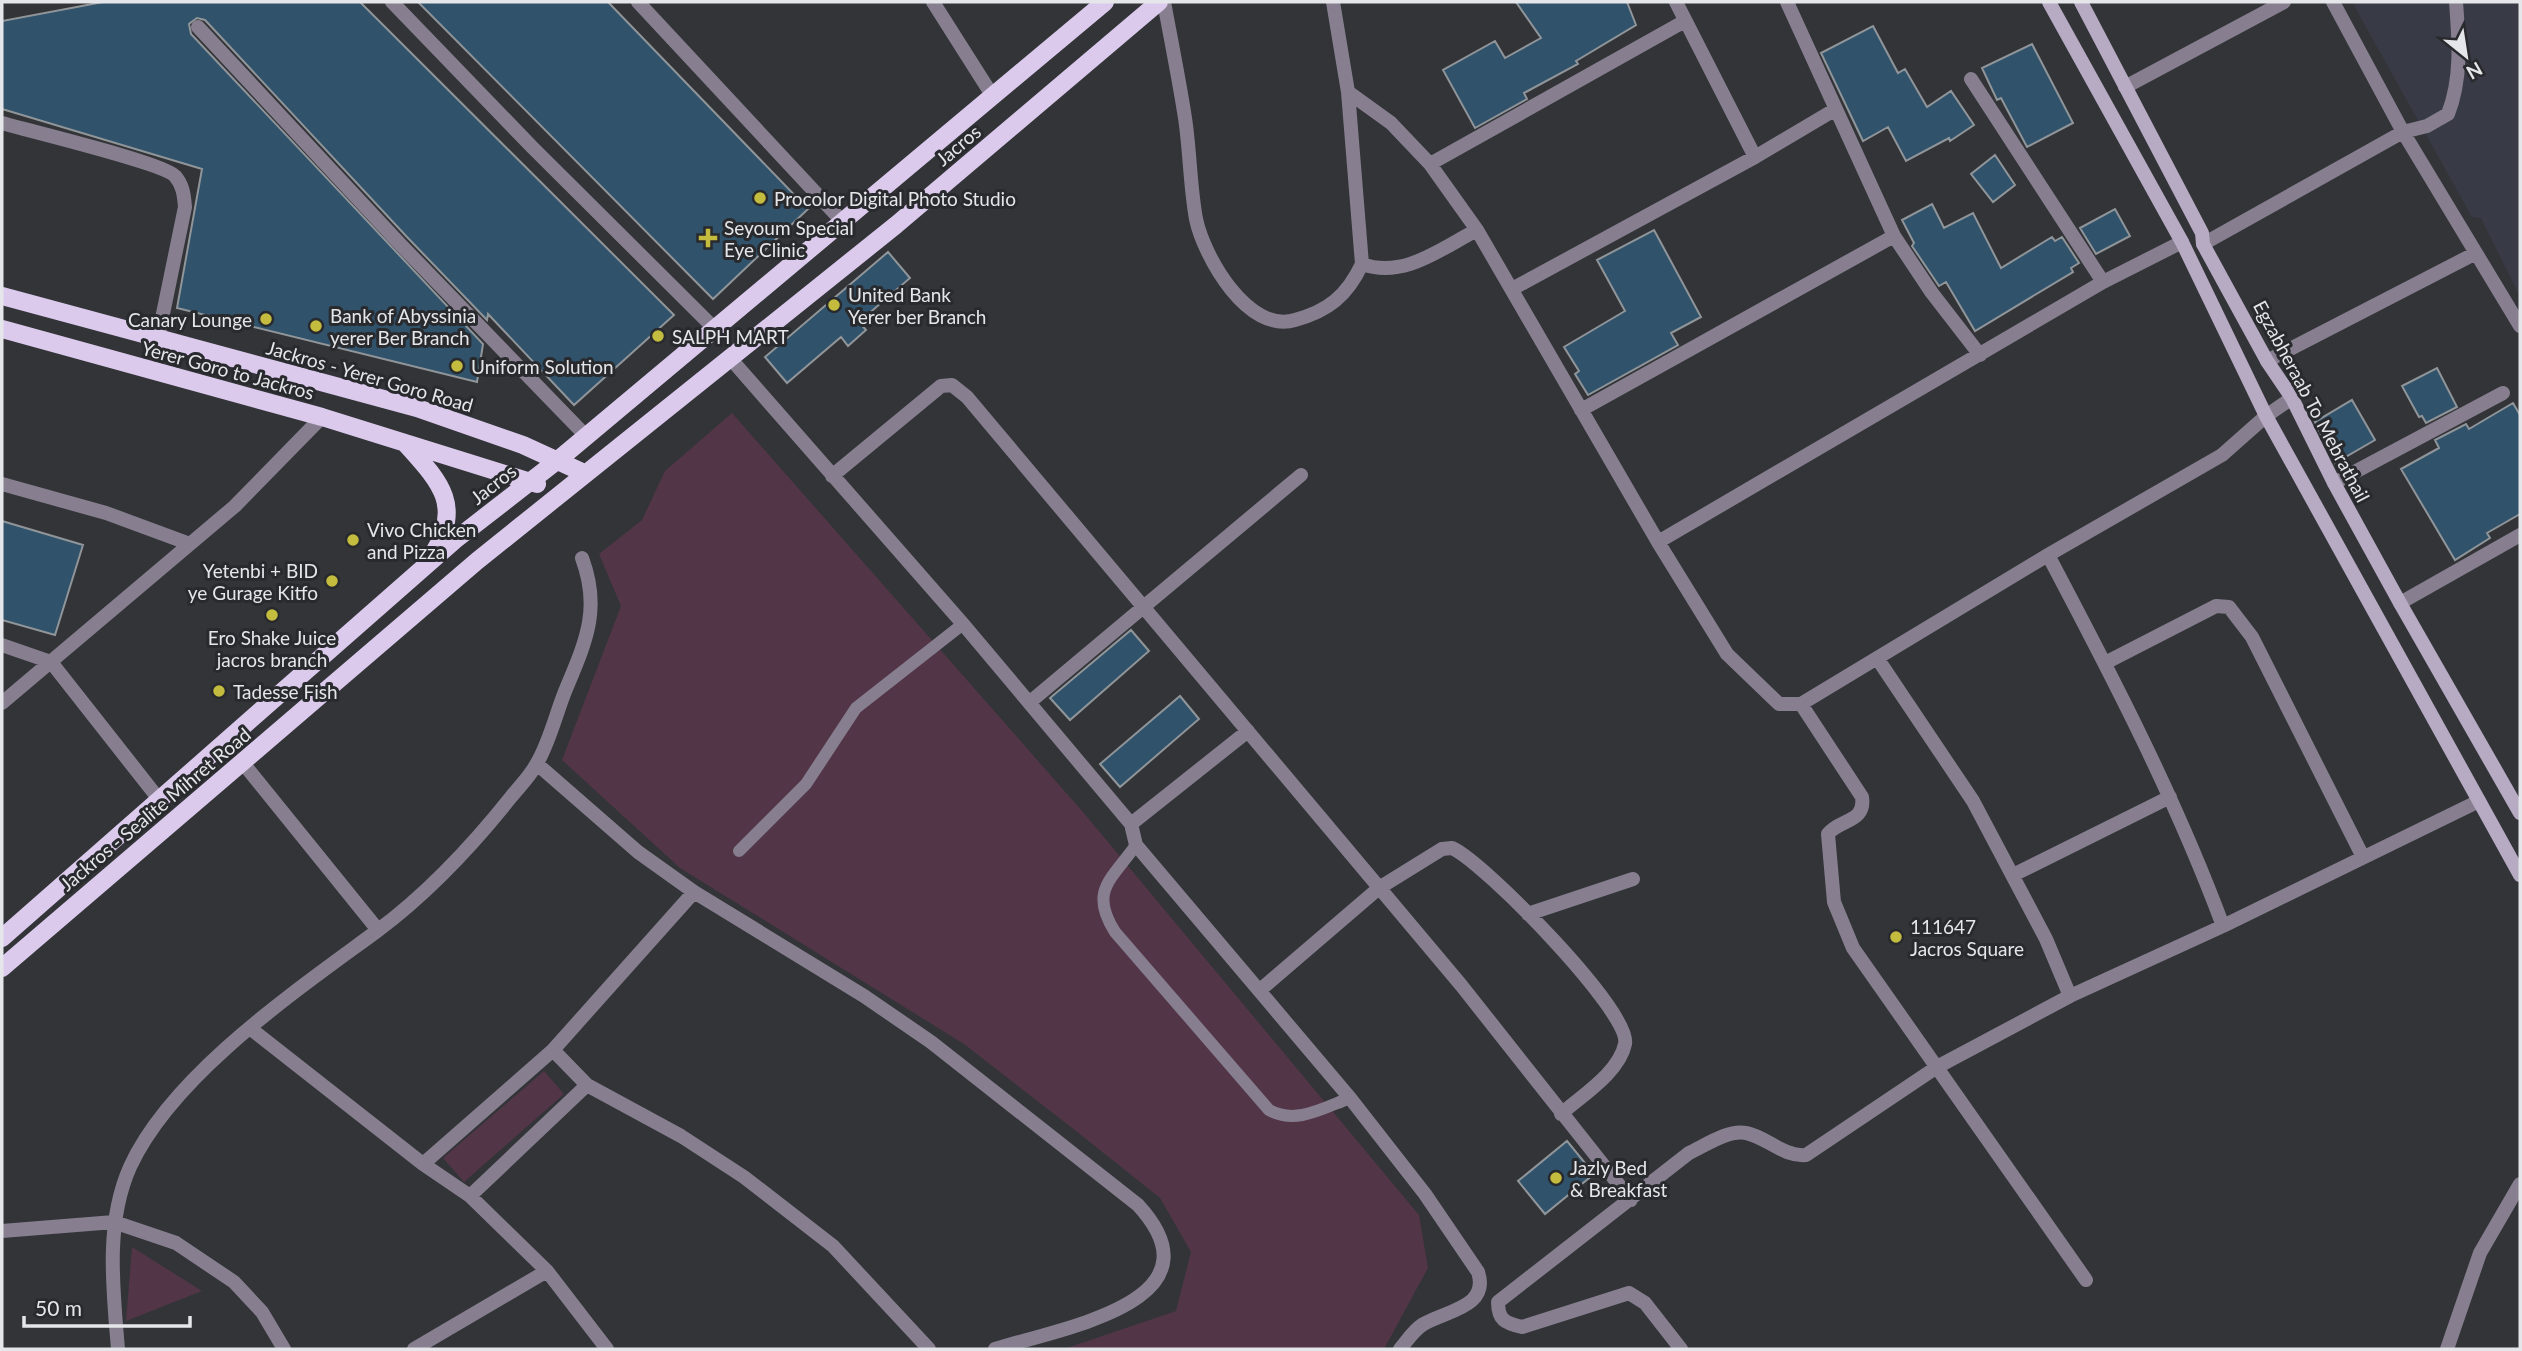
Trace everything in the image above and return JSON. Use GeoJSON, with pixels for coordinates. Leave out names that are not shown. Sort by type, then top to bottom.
{"type":"FeatureCollection","features":[{"type":"Feature","properties":{"kind":"main road","name":"Jacros"},"geometry":{"type":"LineString","coordinates":[[2,938],[158,798],[455,540],[558,460],[841,220],[1105,2]]}},
{"type":"Feature","properties":{"kind":"main road","name":"Jacros"},"geometry":{"type":"LineString","coordinates":[[560,492],[896,225],[1161,2]]}},
{"type":"Feature","properties":{"kind":"main road"},"geometry":{"type":"LineString","coordinates":[[2049,2],[2182,242],[2266,416],[2520,875]]}},
{"type":"Feature","properties":{"kind":"main road","name":"Egzabheraab To Mebrathail"},"geometry":{"type":"LineString","coordinates":[[2081,2],[2202,233],[2203,244],[2267,361],[2292,398],[2334,483],[2520,813]]}},
{"type":"Feature","properties":{"kind":"main road","name":"Jackros - Yerer Goro Road"},"geometry":{"type":"LineString","coordinates":[[2,296],[417,408],[523,444],[558,460]]}},
{"type":"Feature","properties":{"kind":"main road","name":"Yerer Goro to Jackros"},"geometry":{"type":"LineString","coordinates":[[2,330],[403,440],[560,492]]}},
{"type":"Feature","properties":{"kind":"main road"},"geometry":{"type":"LineString","coordinates":[[403,440],[438,480],[447,506],[442,540],[424,569]]}},
{"type":"Feature","properties":{"kind":"main road"},"geometry":{"type":"LineString","coordinates":[[558,460],[584,473]]}},
{"type":"Feature","properties":{"kind":"main road","name":"Jackros - Sealite Mihret Road"},"geometry":{"type":"LineString","coordinates":[[2,968],[560,492]]}},
{"type":"Feature","properties":{"kind":"street"},"geometry":{"type":"LineString","coordinates":[[392,2],[532,147],[715,328]]}},
{"type":"Feature","properties":{"kind":"street"},"geometry":{"type":"LineString","coordinates":[[638,2],[841,220]]}},
{"type":"Feature","properties":{"kind":"street"},"geometry":{"type":"LineString","coordinates":[[933,2],[992,95]]}},
{"type":"Feature","properties":{"kind":"street"},"geometry":{"type":"LineString","coordinates":[[1161,2],[1185,118],[1196,219],[1203,241],[1237,299],[1267,319],[1290,322],[1315,314],[1338,301],[1353,282],[1362,264],[1348,92],[1334,2]]}},
{"type":"Feature","properties":{"kind":"street"},"geometry":{"type":"LineString","coordinates":[[1676,2],[1755,158]]}},
{"type":"Feature","properties":{"kind":"street"},"geometry":{"type":"LineString","coordinates":[[1787,2],[1894,236],[1932,293],[1980,355]]}},
{"type":"Feature","properties":{"kind":"street"},"geometry":{"type":"LineString","coordinates":[[2125,87],[2284,2]]}},
{"type":"Feature","properties":{"kind":"street"},"geometry":{"type":"LineString","coordinates":[[2333,2],[2403,132],[2520,326]]}},
{"type":"Feature","properties":{"kind":"street"},"geometry":{"type":"LineString","coordinates":[[2203,244],[2403,132],[2427,126],[2448,114],[2457,90],[2459,44],[2456,2]]}},
{"type":"Feature","properties":{"kind":"street"},"geometry":{"type":"LineString","coordinates":[[1430,164],[1685,21]]}},
{"type":"Feature","properties":{"kind":"street"},"geometry":{"type":"LineString","coordinates":[[198,27],[400,244],[586,436]]}},
{"type":"Feature","properties":{"kind":"street"},"geometry":{"type":"LineString","coordinates":[[1971,79],[2104,282]]}},
{"type":"Feature","properties":{"kind":"street"},"geometry":{"type":"LineString","coordinates":[[1348,92],[1391,123],[1430,164],[1477,230],[1658,542],[1727,654],[1779,704],[1801,704],[2048,555],[2222,455],[2266,416],[2292,398]]}},
{"type":"Feature","properties":{"kind":"street"},"geometry":{"type":"LineString","coordinates":[[1512,289],[1755,158],[1836,109]]}},
{"type":"Feature","properties":{"kind":"street"},"geometry":{"type":"LineString","coordinates":[[2,123],[149,163],[174,174],[183,190],[185,206],[158,338]]}},
{"type":"Feature","properties":{"kind":"street"},"geometry":{"type":"LineString","coordinates":[[1362,264],[1391,270],[1406,267],[1477,230]]}},
{"type":"Feature","properties":{"kind":"street"},"geometry":{"type":"LineString","coordinates":[[1581,410],[1894,236]]}},
{"type":"Feature","properties":{"kind":"street"},"geometry":{"type":"LineString","coordinates":[[1658,542],[2104,282],[2182,242]]}},
{"type":"Feature","properties":{"kind":"street"},"geometry":{"type":"LineString","coordinates":[[2267,361],[2476,253]]}},
{"type":"Feature","properties":{"kind":"street"},"geometry":{"type":"LineString","coordinates":[[730,358],[963,624],[1132,824],[1136,845],[1350,1098],[1425,1195],[1478,1272],[1481,1282],[1478,1294],[1470,1303],[1424,1324],[1400,1349]]}},
{"type":"Feature","properties":{"kind":"street"},"geometry":{"type":"LineString","coordinates":[[832,476],[942,386],[952,385],[967,397],[1469,995],[1631,1200]]}},
{"type":"Feature","properties":{"kind":"street"},"geometry":{"type":"LineString","coordinates":[[2334,483],[2503,393]]}},
{"type":"Feature","properties":{"kind":"street"},"geometry":{"type":"LineString","coordinates":[[2,703],[235,506],[322,417]]}},
{"type":"Feature","properties":{"kind":"street"},"geometry":{"type":"LineString","coordinates":[[1030,702],[1143,604],[1301,475]]}},
{"type":"Feature","properties":{"kind":"street"},"geometry":{"type":"LineString","coordinates":[[2,484],[106,513],[190,544]]}},
{"type":"Feature","properties":{"kind":"street"},"geometry":{"type":"LineString","coordinates":[[2400,603],[2520,535]]}},
{"type":"Feature","properties":{"kind":"street"},"geometry":{"type":"LineString","coordinates":[[2048,555],[2105,663],[2170,797],[2223,926]]}},
{"type":"Feature","properties":{"kind":"street"},"geometry":{"type":"LineString","coordinates":[[118,1349],[114,1222],[130,1167],[173,1101],[251,1028],[323,968],[379,930],[456,861],[483,833],[537,764],[580,655],[593,612],[592,583],[582,558]]}},
{"type":"Feature","properties":{"kind":"street"},"geometry":{"type":"LineString","coordinates":[[2105,663],[2216,607],[2230,607],[2252,637],[2363,857]]}},
{"type":"Feature","properties":{"kind":"street"},"geometry":{"type":"LineString","coordinates":[[2,645],[51,662],[158,798]]}},
{"type":"Feature","properties":{"kind":"street"},"geometry":{"type":"LineString","coordinates":[[1877,658],[1973,801],[2046,939],[2070,996]]}},
{"type":"Feature","properties":{"kind":"street"},"geometry":{"type":"LineString","coordinates":[[1801,704],[1862,797],[1861,812],[1855,818],[1831,829],[1828,834],[1834,902],[1841,925],[1853,948],[2087,1280]]}},
{"type":"Feature","properties":{"kind":"street"},"geometry":{"type":"LineString","coordinates":[[1132,824],[1248,731]]}},
{"type":"Feature","properties":{"kind":"street"},"geometry":{"type":"LineString","coordinates":[[243,763],[379,930]]}},
{"type":"Feature","properties":{"kind":"street"},"geometry":{"type":"LineString","coordinates":[[537,764],[638,852],[694,892],[864,996],[931,1042],[1138,1205],[1157,1226],[1164,1246],[1164,1268],[1156,1284],[1128,1304],[995,1349]]}},
{"type":"Feature","properties":{"kind":"street"},"geometry":{"type":"LineString","coordinates":[[2013,875],[2170,797]]}},
{"type":"Feature","properties":{"kind":"street"},"geometry":{"type":"LineString","coordinates":[[1498,1302],[1689,1153],[1720,1138],[1745,1132],[1795,1156],[1806,1155],[1937,1067],[2070,996],[2223,926],[2479,800]]}},
{"type":"Feature","properties":{"kind":"street"},"geometry":{"type":"LineString","coordinates":[[1260,990],[1379,888],[1442,849],[1452,848],[1479,864],[1528,914],[1611,1006],[1623,1027],[1626,1042],[1608,1073],[1561,1114]]}},
{"type":"Feature","properties":{"kind":"street"},"geometry":{"type":"LineString","coordinates":[[1528,914],[1633,879]]}},
{"type":"Feature","properties":{"kind":"street"},"geometry":{"type":"LineString","coordinates":[[423,1164],[553,1050],[694,892]]}},
{"type":"Feature","properties":{"kind":"street"},"geometry":{"type":"LineString","coordinates":[[251,1028],[423,1164],[470,1196],[547,1271],[607,1349]]}},
{"type":"Feature","properties":{"kind":"street"},"geometry":{"type":"LineString","coordinates":[[553,1050],[587,1085],[691,1142],[744,1177],[833,1246],[929,1349]]}},
{"type":"Feature","properties":{"kind":"street"},"geometry":{"type":"LineString","coordinates":[[470,1196],[587,1085]]}},
{"type":"Feature","properties":{"kind":"street"},"geometry":{"type":"LineString","coordinates":[[2447,1349],[2480,1253],[2520,1184]]}},
{"type":"Feature","properties":{"kind":"street"},"geometry":{"type":"LineString","coordinates":[[2,1231],[114,1222],[176,1243],[234,1282],[262,1312],[284,1349]]}},
{"type":"Feature","properties":{"kind":"street"},"geometry":{"type":"LineString","coordinates":[[414,1349],[547,1271]]}},
{"type":"Feature","properties":{"kind":"street"},"geometry":{"type":"LineString","coordinates":[[1498,1302],[1498,1314],[1506,1324],[1522,1327],[1629,1293],[1645,1303],[1681,1349]]}},
{"type":"Feature","properties":{"kind":"street"},"geometry":{"type":"LineString","coordinates":[[1478,1294],[1498,1302]]}},
{"type":"Feature","properties":{"kind":"lane"},"geometry":{"type":"LineString","coordinates":[[739,851],[806,784],[856,708],[963,624]]}},
{"type":"Feature","properties":{"kind":"lane"},"geometry":{"type":"LineString","coordinates":[[1136,845],[1101,899],[1104,914],[1115,932],[1269,1110],[1282,1117],[1300,1117],[1350,1098]]}},
{"type":"Feature","properties":{"kind":"shaded area"},"geometry":{"type":"Polygon","coordinates":[[[2352,2],[2520,2],[2520,297],[2481,218],[2472,217],[2352,2]]]}},
{"type":"Feature","properties":{"kind":"shaded area"},"geometry":{"type":"Polygon","coordinates":[[[732,413],[1083,812],[1419,1215],[1428,1268],[1384,1349],[1064,1349],[1176,1311],[1191,1252],[1160,1198],[964,1044],[680,868],[562,760],[621,606],[599,554],[642,520],[665,471],[732,413]]]}},
{"type":"Feature","properties":{"kind":"shaded area"},"geometry":{"type":"Polygon","coordinates":[[[544,1071],[564,1094],[464,1182],[443,1158],[544,1071]]]}},
{"type":"Feature","properties":{"kind":"shaded area"},"geometry":{"type":"Polygon","coordinates":[[[132,1247],[202,1291],[126,1321],[132,1247]]]}},
{"type":"Feature","properties":{"kind":"building"},"geometry":{"type":"Polygon","coordinates":[[[103,2],[360,2],[674,315],[574,405],[488,314],[487,320],[407,237],[205,20],[197,18],[189,24],[191,34],[483,344],[477,382],[177,308],[202,169],[2,109],[2,21],[103,2]]]}},
{"type":"Feature","properties":{"kind":"building"},"geometry":{"type":"Polygon","coordinates":[[[418,2],[608,2],[808,209],[713,299],[418,2]]]}},
{"type":"Feature","properties":{"kind":"building"},"geometry":{"type":"Polygon","coordinates":[[[1516,2],[1627,2],[1636,25],[1576,61],[1578,64],[1524,93],[1527,99],[1475,128],[1443,70],[1495,41],[1505,58],[1541,38],[1516,2]]]}},
{"type":"Feature","properties":{"kind":"building"},"geometry":{"type":"Polygon","coordinates":[[[1873,26],[1898,73],[1905,69],[1927,107],[1951,91],[1974,125],[1950,141],[1949,138],[1906,161],[1888,127],[1863,141],[1821,53],[1873,26]]]}},
{"type":"Feature","properties":{"kind":"building"},"geometry":{"type":"Polygon","coordinates":[[[2032,44],[2073,123],[2027,147],[2001,98],[1997,100],[1982,68],[2032,44]]]}},
{"type":"Feature","properties":{"kind":"building"},"geometry":{"type":"Polygon","coordinates":[[[1995,155],[2015,185],[1993,202],[1971,174],[1995,155]]]}},
{"type":"Feature","properties":{"kind":"building"},"geometry":{"type":"Polygon","coordinates":[[[1932,204],[1944,228],[1973,213],[2001,268],[2052,237],[2055,241],[2062,237],[2079,263],[2071,268],[2073,272],[1975,331],[1946,282],[1939,286],[1912,246],[1914,243],[1902,220],[1932,204]]]}},
{"type":"Feature","properties":{"kind":"building"},"geometry":{"type":"Polygon","coordinates":[[[2115,209],[2130,236],[2096,254],[2080,228],[2115,209]]]}},
{"type":"Feature","properties":{"kind":"building"},"geometry":{"type":"Polygon","coordinates":[[[1654,230],[1701,317],[1671,333],[1678,345],[1588,395],[1575,374],[1579,371],[1564,347],[1625,311],[1597,260],[1654,230]]]}},
{"type":"Feature","properties":{"kind":"building"},"geometry":{"type":"Polygon","coordinates":[[[888,252],[910,278],[859,322],[866,330],[848,346],[841,337],[787,383],[765,357],[888,252]]]}},
{"type":"Feature","properties":{"kind":"building"},"geometry":{"type":"Polygon","coordinates":[[[2437,368],[2457,407],[2426,423],[2422,416],[2419,417],[2402,386],[2437,368]]]}},
{"type":"Feature","properties":{"kind":"building"},"geometry":{"type":"Polygon","coordinates":[[[2352,400],[2375,440],[2335,463],[2315,422],[2352,400]]]}},
{"type":"Feature","properties":{"kind":"building"},"geometry":{"type":"Polygon","coordinates":[[[2513,403],[2520,415],[2520,514],[2487,533],[2490,538],[2455,560],[2401,469],[2439,448],[2435,440],[2466,424],[2469,429],[2513,403]]]}},
{"type":"Feature","properties":{"kind":"building"},"geometry":{"type":"Polygon","coordinates":[[[2,521],[83,545],[55,635],[2,620],[2,521]]]}},
{"type":"Feature","properties":{"kind":"building"},"geometry":{"type":"Polygon","coordinates":[[[1131,630],[1149,651],[1070,720],[1050,698],[1131,630]]]}},
{"type":"Feature","properties":{"kind":"building"},"geometry":{"type":"Polygon","coordinates":[[[1180,696],[1199,719],[1120,787],[1100,764],[1180,696]]]}},
{"type":"Feature","properties":{"kind":"building","name":"Jazly Bed & Breakfast"},"geometry":{"type":"Polygon","coordinates":[[[1567,1141],[1594,1174],[1545,1214],[1518,1181],[1567,1141]]]}},
{"type":"Feature","properties":{"kind":"place","name":"Procolor Digital Photo Studio"},"geometry":{"type":"Point","coordinates":[760,198]}},
{"type":"Feature","properties":{"kind":"place","name":"Seyoum Special Eye Clinic"},"geometry":{"type":"Point","coordinates":[708,238]}},
{"type":"Feature","properties":{"kind":"place","name":"United Bank Yerer ber Branch"},"geometry":{"type":"Point","coordinates":[834,305]}},
{"type":"Feature","properties":{"kind":"place","name":"Canary Lounge"},"geometry":{"type":"Point","coordinates":[266,319]}},
{"type":"Feature","properties":{"kind":"place","name":"Bank of Abyssinia yerer Ber Branch"},"geometry":{"type":"Point","coordinates":[316,326]}},
{"type":"Feature","properties":{"kind":"place","name":"SALPH MART"},"geometry":{"type":"Point","coordinates":[658,336]}},
{"type":"Feature","properties":{"kind":"place","name":"Uniform Solution"},"geometry":{"type":"Point","coordinates":[457,366]}},
{"type":"Feature","properties":{"kind":"place","name":"Vivo Chicken and Pizza"},"geometry":{"type":"Point","coordinates":[353,540]}},
{"type":"Feature","properties":{"kind":"place","name":"Yetenbi + BID ye Gurage Kitfo"},"geometry":{"type":"Point","coordinates":[332,581]}},
{"type":"Feature","properties":{"kind":"place","name":"Ero Shake Juice jacros branch"},"geometry":{"type":"Point","coordinates":[272,615]}},
{"type":"Feature","properties":{"kind":"place","name":"Tadesse Fish"},"geometry":{"type":"Point","coordinates":[219,691]}},
{"type":"Feature","properties":{"kind":"place","name":"111647 Jacros Square"},"geometry":{"type":"Point","coordinates":[1896,937]}},
{"type":"Feature","properties":{"kind":"place","name":"Jazly Bed & Breakfast"},"geometry":{"type":"Point","coordinates":[1556,1178]}}]}
